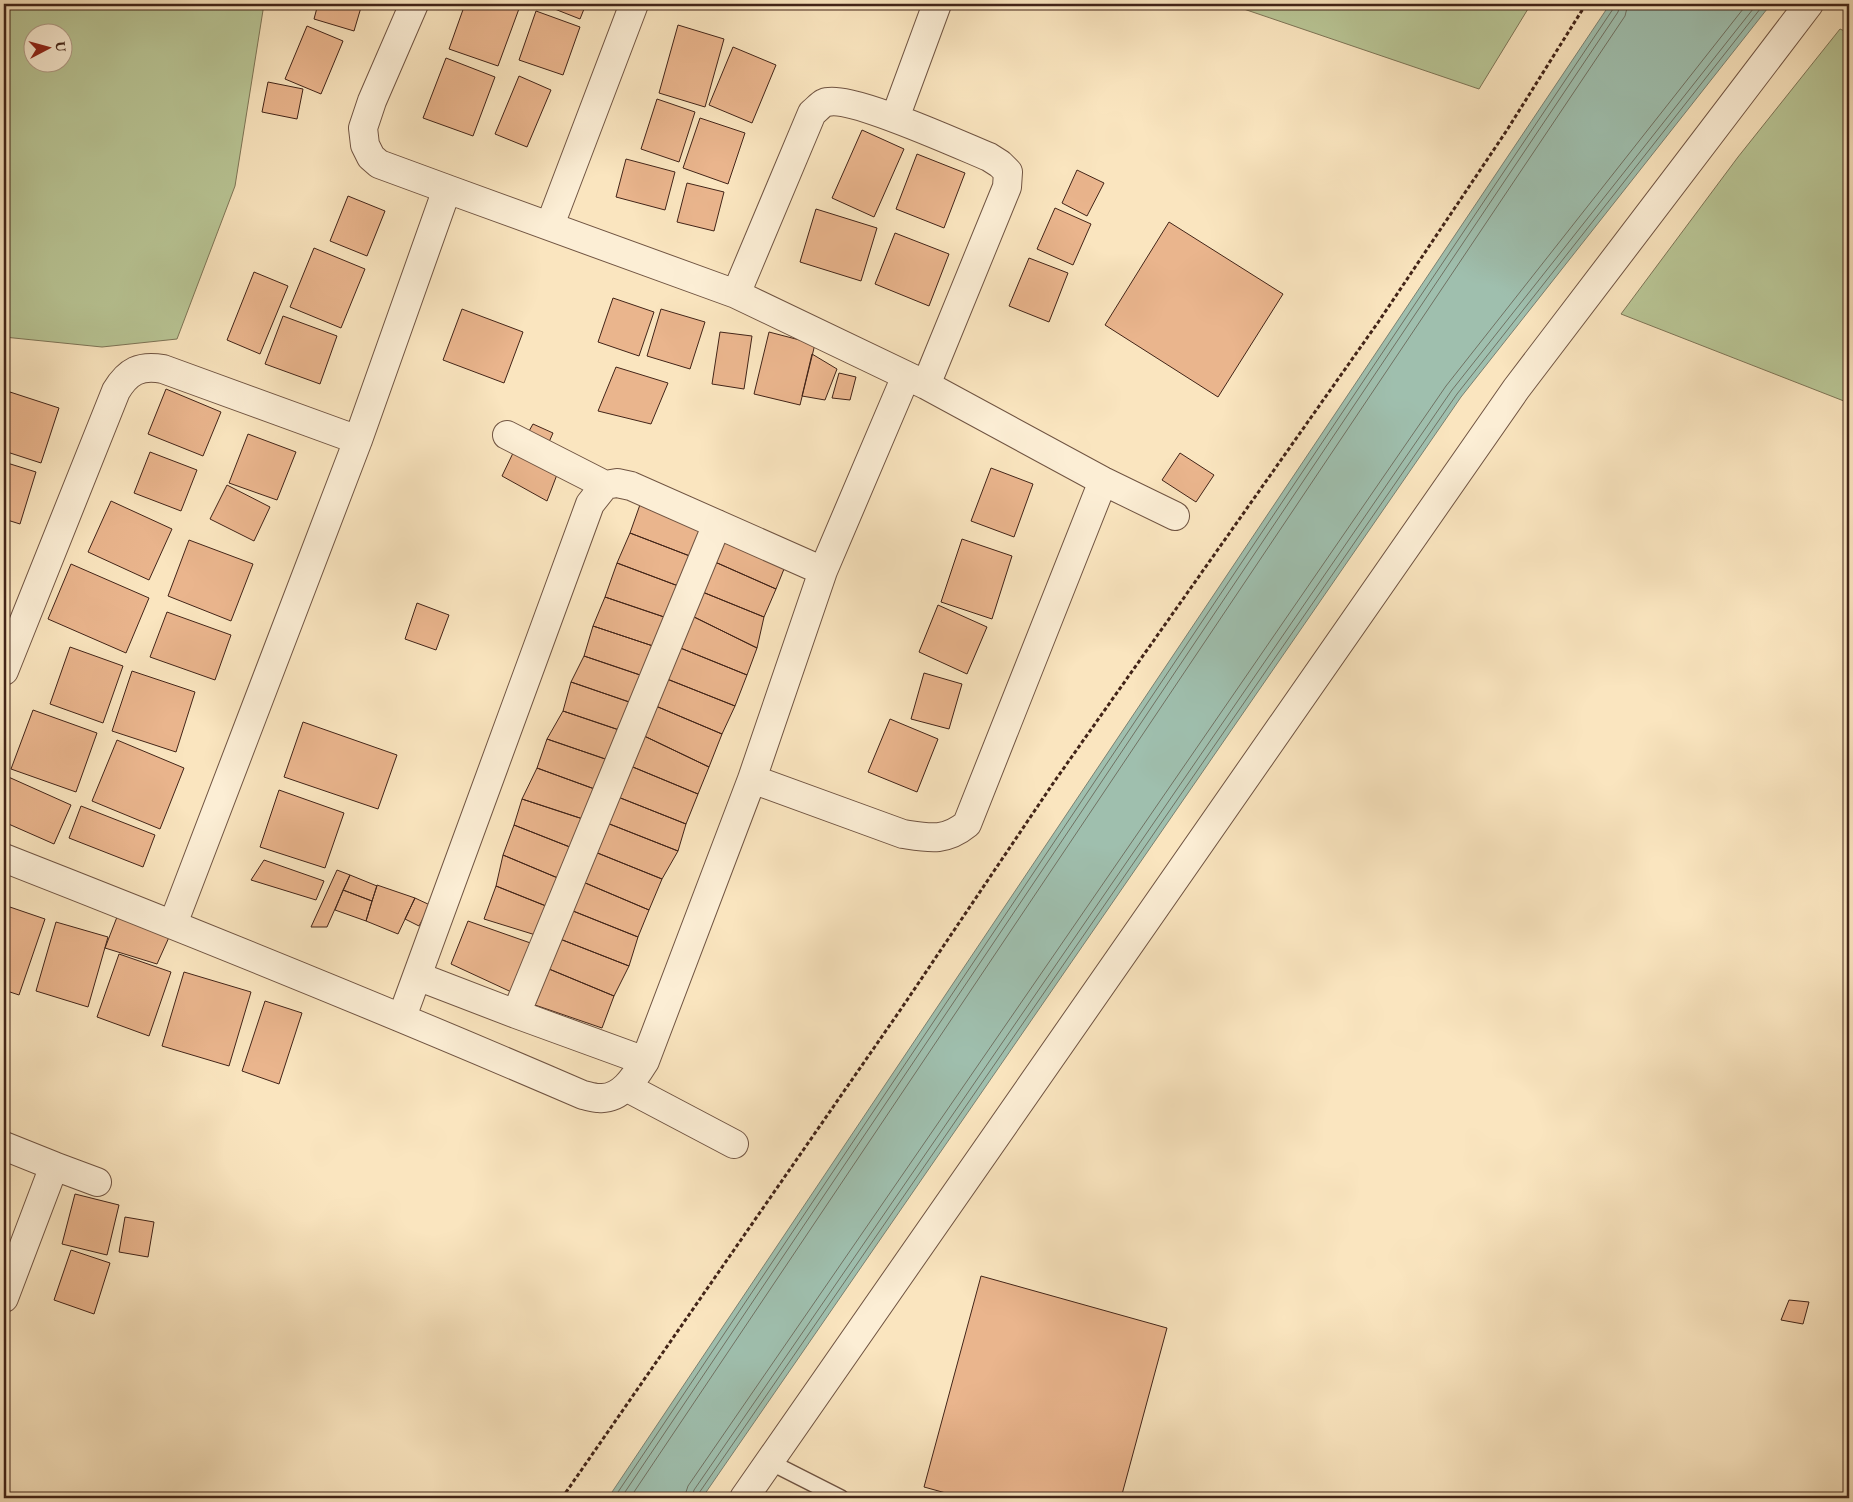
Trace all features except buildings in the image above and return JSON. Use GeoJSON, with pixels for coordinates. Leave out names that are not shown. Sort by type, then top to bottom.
{"type":"FeatureCollection","features":[{"type":"Feature","properties":{"kind":"street"},"geometry":{"type":"LineString","coordinates":[[414,4],[372,101],[363,128],[365,145],[371,157],[379,164],[736,294],[916,381],[1103,481],[1175,516]]}},
{"type":"Feature","properties":{"kind":"street"},"geometry":{"type":"LineString","coordinates":[[550,225],[634,4]]}},
{"type":"Feature","properties":{"kind":"street"},"geometry":{"type":"LineString","coordinates":[[895,118],[937,4]]}},
{"type":"Feature","properties":{"kind":"street"},"geometry":{"type":"LineString","coordinates":[[744,1498],[1516,389],[1809,4]]}},
{"type":"Feature","properties":{"kind":"street"},"geometry":{"type":"LineString","coordinates":[[4,858],[402,1017],[583,1095],[601,1099],[615,1095],[626,1087],[634,1080],[645,1061],[752,779],[823,571],[916,381],[1007,187],[1008,172],[989,157],[895,118],[840,102],[825,103],[812,113],[736,294]]}},
{"type":"Feature","properties":{"kind":"street"},"geometry":{"type":"LineString","coordinates":[[173,924],[358,440],[447,189]]}},
{"type":"Feature","properties":{"kind":"street"},"geometry":{"type":"LineString","coordinates":[[4,671],[116,391],[124,379],[133,372],[149,366],[163,368],[358,440]]}},
{"type":"Feature","properties":{"kind":"street"},"geometry":{"type":"LineString","coordinates":[[507,435],[605,485],[617,483],[630,486],[823,571]]}},
{"type":"Feature","properties":{"kind":"street"},"geometry":{"type":"LineString","coordinates":[[752,779],[903,834],[927,838],[945,837],[967,824],[1103,481]]}},
{"type":"Feature","properties":{"kind":"street"},"geometry":{"type":"LineString","coordinates":[[402,1017],[590,504],[605,485]]}},
{"type":"Feature","properties":{"kind":"street"},"geometry":{"type":"LineString","coordinates":[[516,1014],[717,524]]}},
{"type":"Feature","properties":{"kind":"street"},"geometry":{"type":"LineString","coordinates":[[417,976],[645,1061]]}},
{"type":"Feature","properties":{"kind":"street"},"geometry":{"type":"LineString","coordinates":[[626,1087],[734,1144]]}},
{"type":"Feature","properties":{"kind":"street"},"geometry":{"type":"LineString","coordinates":[[4,1146],[97,1182]]}},
{"type":"Feature","properties":{"kind":"street"},"geometry":{"type":"LineString","coordinates":[[4,1298],[54,1166]]}},
{"type":"Feature","properties":{"kind":"lane"},"geometry":{"type":"LineString","coordinates":[[770,1462],[841,1498]]}},
{"type":"Feature","properties":{"kind":"path"},"geometry":{"type":"LineString","coordinates":[[562,1498],[895,1017],[1054,782],[1379,321],[1507,130],[1586,4]]}},
{"type":"Feature","properties":{"kind":"green space"},"geometry":{"type":"Polygon","coordinates":[[[4,4],[264,4],[235,186],[177,339],[102,347],[4,337],[4,4]]]}},
{"type":"Feature","properties":{"kind":"green space"},"geometry":{"type":"Polygon","coordinates":[[[1229,4],[1531,4],[1479,89],[1229,4]]]}},
{"type":"Feature","properties":{"kind":"green space"},"geometry":{"type":"Polygon","coordinates":[[[1840,29],[1849,33],[1849,403],[1621,314],[1738,157],[1840,29]]]}},
{"type":"Feature","properties":{"kind":"water"},"geometry":{"type":"Polygon","coordinates":[[[1610,4],[1771,4],[1461,397],[702,1498],[608,1498],[1610,4]]]}}]}
